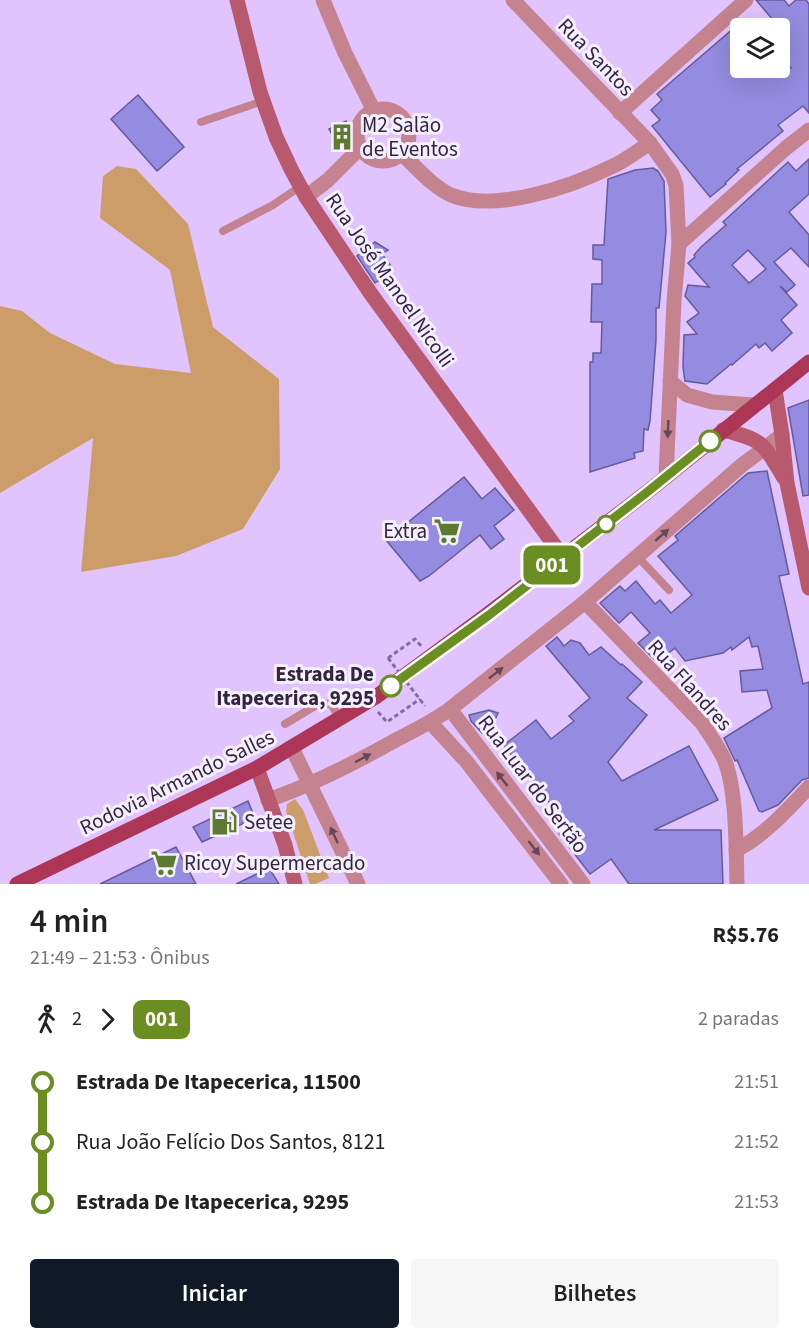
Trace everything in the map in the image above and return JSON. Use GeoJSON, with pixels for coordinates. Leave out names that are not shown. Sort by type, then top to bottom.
{"type":"FeatureCollection","features":[{"type":"Feature","properties":{"kind":"main road","name":"Rua José Manoel Nicolli"},"geometry":{"type":"LineString","coordinates":[[237,0],[263,101],[281,148],[304,191],[371,294],[563,556]]}},
{"type":"Feature","properties":{"kind":"main road","name":"Rodovia Armando Salles"},"geometry":{"type":"LineString","coordinates":[[17,884],[257,768],[388,688],[563,556],[809,362]]}},
{"type":"Feature","properties":{"kind":"main road"},"geometry":{"type":"LineString","coordinates":[[775,390],[787,483],[809,588]]}},
{"type":"Feature","properties":{"kind":"main road"},"geometry":{"type":"LineString","coordinates":[[723,430],[747,436],[766,447],[787,483]]}},
{"type":"Feature","properties":{"kind":"main road"},"geometry":{"type":"LineString","coordinates":[[257,768],[285,845],[295,884]]}},
{"type":"Feature","properties":{"kind":"street"},"geometry":{"type":"LineString","coordinates":[[323,0],[345,53],[374,111]]}},
{"type":"Feature","properties":{"kind":"street","name":"Rua Santos"},"geometry":{"type":"LineString","coordinates":[[513,0],[650,143],[672,174],[676,185],[679,244],[666,476]]}},
{"type":"Feature","properties":{"kind":"street"},"geometry":{"type":"LineString","coordinates":[[620,113],[746,0]]}},
{"type":"Feature","properties":{"kind":"street"},"geometry":{"type":"LineString","coordinates":[[390,110],[403,118],[410,132],[402,154],[395,159],[379,161],[365,154],[360,148],[357,133],[360,122],[374,111],[390,110]]}},
{"type":"Feature","properties":{"kind":"street"},"geometry":{"type":"LineString","coordinates":[[679,244],[809,130]]}},
{"type":"Feature","properties":{"kind":"street"},"geometry":{"type":"LineString","coordinates":[[402,154],[450,194],[470,201],[505,201],[590,177],[626,159],[650,143]]}},
{"type":"Feature","properties":{"kind":"street"},"geometry":{"type":"LineString","coordinates":[[304,191],[328,180],[360,148]]}},
{"type":"Feature","properties":{"kind":"street"},"geometry":{"type":"LineString","coordinates":[[670,381],[687,395],[712,402],[754,405]]}},
{"type":"Feature","properties":{"kind":"street"},"geometry":{"type":"LineString","coordinates":[[268,800],[310,785],[430,722],[450,709],[585,602],[742,465],[782,435]]}},
{"type":"Feature","properties":{"kind":"street","name":"Rua Flandres"},"geometry":{"type":"LineString","coordinates":[[585,602],[702,723],[716,743],[731,781],[737,884]]}},
{"type":"Feature","properties":{"kind":"street","name":"Rua Luar do Sertão"},"geometry":{"type":"LineString","coordinates":[[450,709],[583,884]]}},
{"type":"Feature","properties":{"kind":"street","name":"Rua Luar do Sertão"},"geometry":{"type":"LineString","coordinates":[[430,722],[466,761],[561,884]]}},
{"type":"Feature","properties":{"kind":"street"},"geometry":{"type":"LineString","coordinates":[[292,748],[358,884]]}},
{"type":"Feature","properties":{"kind":"street"},"geometry":{"type":"LineString","coordinates":[[735,850],[746,845],[764,830],[809,788]]}},
{"type":"Feature","properties":{"kind":"street"},"geometry":{"type":"LineString","coordinates":[[515,824],[527,812]]}},
{"type":"Feature","properties":{"kind":"lane"},"geometry":{"type":"LineString","coordinates":[[201,122],[263,101]]}},
{"type":"Feature","properties":{"kind":"lane"},"geometry":{"type":"LineString","coordinates":[[223,231],[304,191]]}},
{"type":"Feature","properties":{"kind":"lane"},"geometry":{"type":"LineString","coordinates":[[637,556],[669,590]]}},
{"type":"Feature","properties":{"kind":"lane"},"geometry":{"type":"LineString","coordinates":[[285,724],[320,703],[326,702],[331,704],[340,719]]}},
{"type":"Feature","properties":{"kind":"path"},"geometry":{"type":"LineString","coordinates":[[415,639],[388,658],[425,706]]}},
{"type":"Feature","properties":{"kind":"path"},"geometry":{"type":"LineString","coordinates":[[387,722],[420,699]]}},
{"type":"Feature","properties":{"kind":"shaded area"},"geometry":{"type":"Polygon","coordinates":[[[117,166],[136,169],[188,224],[213,327],[279,379],[280,469],[243,529],[176,556],[81,572],[93,438],[0,493],[0,306],[22,311],[50,333],[115,364],[191,373],[170,270],[100,218],[103,176],[117,166]]]}},
{"type":"Feature","properties":{"kind":"shaded area"},"geometry":{"type":"Polygon","coordinates":[[[295,799],[303,810],[329,878],[315,884],[310,884],[286,811],[287,804],[295,799]]]}},
{"type":"Feature","properties":{"kind":"building"},"geometry":{"type":"Polygon","coordinates":[[[756,0],[784,0],[789,6],[796,0],[806,0],[809,4],[809,113],[803,106],[778,125],[783,131],[737,169],[739,170],[726,184],[710,197],[652,126],[660,120],[651,110],[662,100],[657,94],[730,31],[730,78],[790,78],[790,18],[771,18],[756,0]]]}},
{"type":"Feature","properties":{"kind":"building"},"geometry":{"type":"Polygon","coordinates":[[[138,95],[184,147],[157,171],[111,119],[138,95]]]}},
{"type":"Feature","properties":{"kind":"building","name":"M2 Salão de Eventos"},"geometry":{"type":"Polygon","coordinates":[[[346,121],[351,134],[350,139],[341,150],[329,129],[346,121]]]}},
{"type":"Feature","properties":{"kind":"building"},"geometry":{"type":"Polygon","coordinates":[[[809,159],[809,194],[789,212],[809,235],[809,267],[791,248],[774,262],[795,285],[787,292],[780,286],[797,305],[781,320],[792,333],[772,351],[765,343],[759,348],[756,344],[707,384],[685,381],[684,335],[697,334],[687,322],[699,313],[685,296],[688,285],[709,287],[688,263],[701,247],[726,225],[723,222],[788,162],[796,171],[809,159]],[[748,250],[732,265],[749,283],[766,269],[748,250]]]}},
{"type":"Feature","properties":{"kind":"building"},"geometry":{"type":"Polygon","coordinates":[[[653,168],[658,171],[664,181],[666,232],[659,308],[656,308],[650,421],[648,430],[644,429],[643,451],[634,453],[635,458],[590,472],[590,362],[593,362],[593,353],[601,353],[602,322],[591,322],[592,284],[602,284],[602,260],[593,259],[593,245],[604,245],[608,179],[635,170],[653,168]]]}},
{"type":"Feature","properties":{"kind":"building"},"geometry":{"type":"Polygon","coordinates":[[[375,242],[388,250],[382,254],[394,270],[375,283],[357,256],[375,242]]]}},
{"type":"Feature","properties":{"kind":"building"},"geometry":{"type":"Polygon","coordinates":[[[809,400],[809,495],[803,496],[788,408],[809,400]]]}},
{"type":"Feature","properties":{"kind":"building"},"geometry":{"type":"Polygon","coordinates":[[[767,471],[789,574],[779,576],[803,684],[809,682],[809,778],[802,780],[778,805],[762,812],[759,811],[737,760],[735,761],[724,738],[772,708],[767,690],[742,692],[740,671],[763,669],[758,646],[752,647],[749,637],[732,650],[731,647],[723,653],[685,661],[675,648],[657,662],[638,643],[650,633],[631,612],[619,623],[600,603],[620,586],[625,591],[636,581],[655,604],[660,600],[671,613],[692,595],[658,556],[678,540],[675,536],[748,473],[767,471]]]}},
{"type":"Feature","properties":{"kind":"building","name":"Extra"},"geometry":{"type":"Polygon","coordinates":[[[464,477],[482,499],[495,488],[514,510],[494,526],[504,539],[491,549],[480,535],[420,581],[386,540],[464,477]]]}},
{"type":"Feature","properties":{"kind":"building"},"geometry":{"type":"Polygon","coordinates":[[[557,637],[564,646],[571,640],[580,643],[589,655],[601,647],[642,682],[627,698],[647,715],[608,762],[622,781],[689,746],[718,800],[654,830],[721,830],[723,884],[629,884],[611,859],[590,874],[559,834],[568,827],[504,745],[536,720],[551,739],[574,721],[569,716],[590,698],[546,646],[557,637]]]}},
{"type":"Feature","properties":{"kind":"building"},"geometry":{"type":"Polygon","coordinates":[[[489,710],[498,713],[493,724],[482,733],[471,721],[469,715],[489,710]]]}},
{"type":"Feature","properties":{"kind":"building","name":"Setee"},"geometry":{"type":"Polygon","coordinates":[[[248,801],[255,818],[202,842],[193,827],[248,801]]]}},
{"type":"Feature","properties":{"kind":"building","name":"Ricoy Supermercado"},"geometry":{"type":"Polygon","coordinates":[[[176,847],[196,884],[100,884],[176,847]]]}},
{"type":"Feature","properties":{"kind":"building","name":"Ricoy Supermercado"},"geometry":{"type":"Polygon","coordinates":[[[269,868],[279,884],[236,884],[269,868]]]}},
{"type":"Feature","properties":{"kind":"bus line","name":"001"},"geometry":{"type":"LineString","coordinates":[[391,686],[489,615],[710,441]]}},
{"type":"Feature","properties":{"kind":"place","name":"M2 Salão de Eventos"},"geometry":{"type":"Point","coordinates":[342,137]}},
{"type":"Feature","properties":{"kind":"place","name":"Extra"},"geometry":{"type":"Point","coordinates":[447,531]}},
{"type":"Feature","properties":{"kind":"place","name":"Estrada De Itapecerica, 9295"},"geometry":{"type":"Point","coordinates":[391,686]}},
{"type":"Feature","properties":{"kind":"place","name":"Setee"},"geometry":{"type":"Point","coordinates":[224,822]}},
{"type":"Feature","properties":{"kind":"place","name":"Ricoy Supermercado"},"geometry":{"type":"Point","coordinates":[164,863]}}]}
